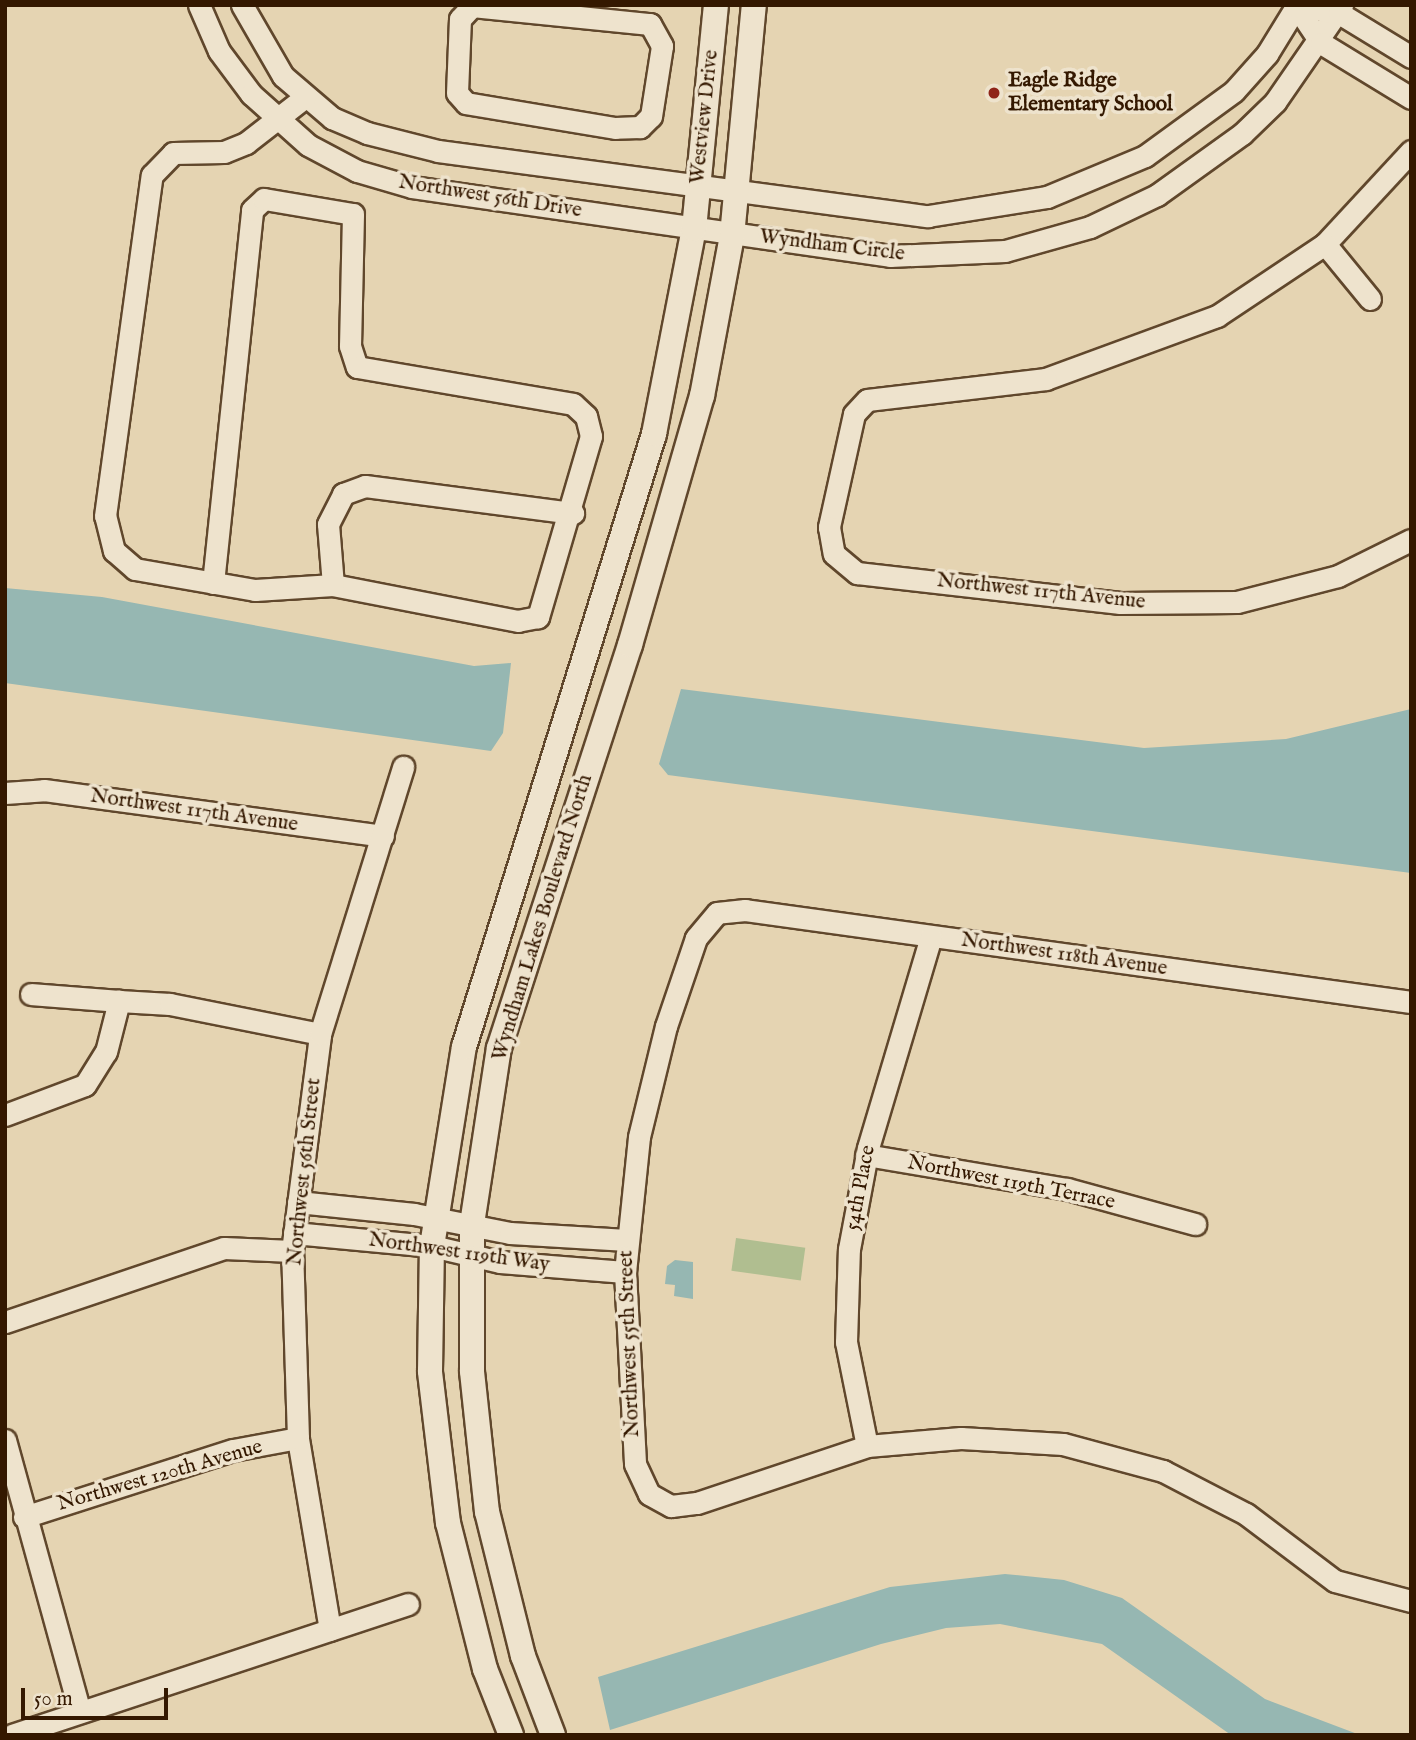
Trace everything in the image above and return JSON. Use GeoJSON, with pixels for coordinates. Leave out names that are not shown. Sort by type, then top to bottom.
{"type":"FeatureCollection","features":[{"type":"Feature","properties":{"kind":"street","name":"Northwest 56th Drive"},"geometry":{"type":"LineString","coordinates":[[199,5],[219,51],[278,121],[357,171],[412,187],[732,236]]}},
{"type":"Feature","properties":{"kind":"street","name":"Northwest 56th Drive"},"geometry":{"type":"LineString","coordinates":[[242,5],[283,76],[305,97],[367,133],[438,151],[699,187]]}},
{"type":"Feature","properties":{"kind":"street"},"geometry":{"type":"LineString","coordinates":[[472,5],[650,24],[662,46],[651,116],[640,127],[615,128],[466,103],[457,93],[460,19],[472,5]]}},
{"type":"Feature","properties":{"kind":"street","name":"Westview Drive"},"geometry":{"type":"LineString","coordinates":[[694,229],[716,5]]}},
{"type":"Feature","properties":{"kind":"street","name":"Westview Drive"},"geometry":{"type":"LineString","coordinates":[[738,191],[754,5]]}},
{"type":"Feature","properties":{"kind":"street"},"geometry":{"type":"LineString","coordinates":[[1296,6],[1341,9],[1411,57]]}},
{"type":"Feature","properties":{"kind":"street"},"geometry":{"type":"LineString","coordinates":[[1296,6],[1321,43],[1409,92]]}},
{"type":"Feature","properties":{"kind":"street","name":"Wyndham Circle"},"geometry":{"type":"LineString","coordinates":[[699,187],[928,216],[1047,198],[1113,173],[1184,131],[1267,54],[1296,6]]}},
{"type":"Feature","properties":{"kind":"street","name":"Wyndham Circle"},"geometry":{"type":"LineString","coordinates":[[732,236],[890,256],[992,252],[1056,239],[1119,216],[1200,166],[1275,102],[1321,43],[1341,9]]}},
{"type":"Feature","properties":{"kind":"street"},"geometry":{"type":"LineString","coordinates":[[213,583],[251,210],[264,199],[353,214],[350,346],[366,373],[573,404],[586,416],[591,436],[573,513],[538,617],[518,621],[333,585],[255,590],[213,583],[135,569],[114,551],[104,516],[152,175],[162,160],[173,153],[224,152],[278,121],[305,97]]}},
{"type":"Feature","properties":{"kind":"street"},"geometry":{"type":"LineString","coordinates":[[1370,299],[1325,244],[1411,151]]}},
{"type":"Feature","properties":{"kind":"street","name":"Wyndham Lakes Boulevard North"},"geometry":{"type":"LineString","coordinates":[[553,1735],[523,1656],[487,1512],[472,1371],[472,1224],[499,1048],[630,645],[698,409],[732,236],[738,191]]}},
{"type":"Feature","properties":{"kind":"street","name":"Wyndham Lakes Boulevard North"},"geometry":{"type":"LineString","coordinates":[[510,1735],[485,1669],[448,1523],[430,1371],[432,1246],[464,1046],[654,434],[694,229]]}},
{"type":"Feature","properties":{"kind":"street","name":"Northwest 117th Avenue"},"geometry":{"type":"LineString","coordinates":[[1325,244],[1217,316],[1127,354],[1046,379],[882,393],[854,414],[829,527],[834,554],[857,573],[1120,603],[1237,602],[1338,576],[1411,540]]}},
{"type":"Feature","properties":{"kind":"street"},"geometry":{"type":"LineString","coordinates":[[333,585],[328,524],[343,494],[365,486],[573,513]]}},
{"type":"Feature","properties":{"kind":"street","name":"Northwest 56th Street"},"geometry":{"type":"LineString","coordinates":[[330,1630],[298,1438],[293,1242],[320,1034],[403,767]]}},
{"type":"Feature","properties":{"kind":"street","name":"Northwest 117th Avenue"},"geometry":{"type":"LineString","coordinates":[[5,793],[44,790],[383,836]]}},
{"type":"Feature","properties":{"kind":"street","name":"Northwest 118th Avenue"},"geometry":{"type":"LineString","coordinates":[[717,913],[745,910],[1411,1002]]}},
{"type":"Feature","properties":{"kind":"street","name":"Northwest 55th Street"},"geometry":{"type":"LineString","coordinates":[[717,913],[696,938],[666,1026],[639,1137],[625,1272],[635,1464],[649,1494],[671,1506],[696,1503],[867,1446]]}},
{"type":"Feature","properties":{"kind":"street","name":"54th Place"},"geometry":{"type":"LineString","coordinates":[[867,1446],[846,1342],[849,1249],[866,1155],[931,937]]}},
{"type":"Feature","properties":{"kind":"street"},"geometry":{"type":"LineString","coordinates":[[31,994],[170,1004],[320,1034]]}},
{"type":"Feature","properties":{"kind":"street"},"geometry":{"type":"LineString","coordinates":[[5,1115],[85,1085],[106,1052],[119,1001]]}},
{"type":"Feature","properties":{"kind":"street","name":"Northwest 119th Terrace"},"geometry":{"type":"LineString","coordinates":[[866,1155],[1067,1189],[1195,1224]]}},
{"type":"Feature","properties":{"kind":"street","name":"Northwest 119th Way"},"geometry":{"type":"LineString","coordinates":[[298,1202],[627,1240]]}},
{"type":"Feature","properties":{"kind":"street","name":"Northwest 119th Way"},"geometry":{"type":"LineString","coordinates":[[5,1322],[224,1248],[293,1242],[432,1246],[472,1258],[625,1272]]}},
{"type":"Feature","properties":{"kind":"street","name":"Northwest 120th Avenue"},"geometry":{"type":"LineString","coordinates":[[23,1517],[233,1450],[298,1438]]}},
{"type":"Feature","properties":{"kind":"street"},"geometry":{"type":"LineString","coordinates":[[867,1446],[961,1438],[1063,1444],[1163,1471],[1246,1514],[1335,1581],[1411,1601]]}},
{"type":"Feature","properties":{"kind":"street"},"geometry":{"type":"LineString","coordinates":[[5,1440],[23,1517],[80,1712]]}},
{"type":"Feature","properties":{"kind":"street"},"geometry":{"type":"LineString","coordinates":[[12,1735],[408,1604]]}},
{"type":"Feature","properties":{"kind":"green space"},"geometry":{"type":"Polygon","coordinates":[[[736,1238],[805,1248],[801,1280],[731,1271],[736,1238]]]}},
{"type":"Feature","properties":{"kind":"water"},"geometry":{"type":"Polygon","coordinates":[[[5,588],[102,597],[474,666],[511,663],[503,733],[491,751],[5,683],[5,588]]]}},
{"type":"Feature","properties":{"kind":"water"},"geometry":{"type":"Polygon","coordinates":[[[681,689],[1144,748],[1286,739],[1411,709],[1411,873],[668,775],[659,764],[681,689]]]}},
{"type":"Feature","properties":{"kind":"water"},"geometry":{"type":"Polygon","coordinates":[[[675,1260],[693,1262],[693,1299],[674,1296],[675,1285],[665,1284],[667,1266],[675,1260]]]}},
{"type":"Feature","properties":{"kind":"water"},"geometry":{"type":"Polygon","coordinates":[[[1005,1574],[1064,1580],[1122,1598],[1265,1699],[1360,1735],[1231,1735],[1102,1644],[1000,1624],[946,1628],[881,1644],[610,1730],[598,1677],[890,1587],[1005,1574]]]}},
{"type":"Feature","properties":{"kind":"place","name":"Eagle Ridge Elementary School"},"geometry":{"type":"Point","coordinates":[994,93]}}]}
